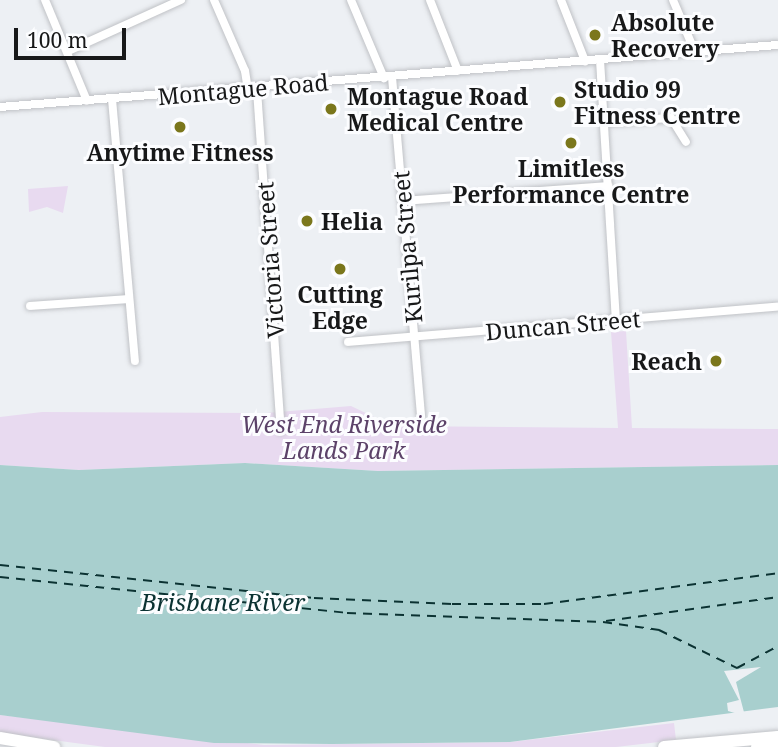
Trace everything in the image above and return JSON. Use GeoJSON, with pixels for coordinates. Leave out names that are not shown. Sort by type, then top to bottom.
{"type":"FeatureCollection","features":[{"type":"Feature","properties":{"kind":"highway"},"geometry":{"type":"LineString","coordinates":[[664,747],[778,737]]}},
{"type":"Feature","properties":{"kind":"highway"},"geometry":{"type":"LineString","coordinates":[[0,738],[54,747]]}},
{"type":"Feature","properties":{"kind":"highway"},"geometry":{"type":"LineString","coordinates":[[758,747],[778,746]]}},
{"type":"Feature","properties":{"kind":"street"},"geometry":{"type":"LineString","coordinates":[[44,0],[68,51],[87,101]]}},
{"type":"Feature","properties":{"kind":"street"},"geometry":{"type":"LineString","coordinates":[[68,51],[181,0]]}},
{"type":"Feature","properties":{"kind":"street","name":"Victoria Street"},"geometry":{"type":"LineString","coordinates":[[214,0],[246,71],[252,91],[281,430]]}},
{"type":"Feature","properties":{"kind":"street","name":"Kurilpa Street"},"geometry":{"type":"LineString","coordinates":[[351,0],[388,77],[403,201],[421,417]]}},
{"type":"Feature","properties":{"kind":"street"},"geometry":{"type":"LineString","coordinates":[[430,0],[458,71]]}},
{"type":"Feature","properties":{"kind":"street"},"geometry":{"type":"LineString","coordinates":[[561,0],[585,61]]}},
{"type":"Feature","properties":{"kind":"street"},"geometry":{"type":"LineString","coordinates":[[673,0],[695,52]]}},
{"type":"Feature","properties":{"kind":"street","name":"Montague Road"},"geometry":{"type":"LineString","coordinates":[[0,107],[252,91],[778,45]]}},
{"type":"Feature","properties":{"kind":"street"},"geometry":{"type":"LineString","coordinates":[[600,60],[616,320]]}},
{"type":"Feature","properties":{"kind":"street"},"geometry":{"type":"LineString","coordinates":[[112,99],[135,361]]}},
{"type":"Feature","properties":{"kind":"street"},"geometry":{"type":"LineString","coordinates":[[605,122],[671,118],[686,142]]}},
{"type":"Feature","properties":{"kind":"street"},"geometry":{"type":"LineString","coordinates":[[403,201],[608,186]]}},
{"type":"Feature","properties":{"kind":"street"},"geometry":{"type":"LineString","coordinates":[[30,306],[129,299]]}},
{"type":"Feature","properties":{"kind":"street","name":"Duncan Street"},"geometry":{"type":"LineString","coordinates":[[348,342],[778,307]]}},
{"type":"Feature","properties":{"kind":"green space"},"geometry":{"type":"Polygon","coordinates":[[[68,186],[63,213],[47,207],[29,212],[28,189],[68,186]]]}},
{"type":"Feature","properties":{"kind":"green space","name":"West End Riverside Lands Park"},"geometry":{"type":"Polygon","coordinates":[[[626,331],[632,428],[778,429],[778,465],[378,471],[245,463],[79,470],[0,465],[0,417],[42,412],[266,413],[351,406],[393,426],[618,428],[611,332],[626,331]]]}},
{"type":"Feature","properties":{"kind":"green space"},"geometry":{"type":"Polygon","coordinates":[[[0,715],[264,745],[510,742],[674,723],[676,740],[616,747],[105,747],[0,733],[0,715]]]}},
{"type":"Feature","properties":{"kind":"water","name":"Brisbane River"},"geometry":{"type":"Polygon","coordinates":[[[245,463],[378,471],[778,465],[778,707],[510,742],[332,744],[214,743],[0,715],[0,465],[79,470],[245,463]]]}},
{"type":"Feature","properties":{"kind":"pier"},"geometry":{"type":"Polygon","coordinates":[[[761,667],[736,682],[745,716],[728,711],[727,703],[739,700],[724,671],[761,667]]]}},
{"type":"Feature","properties":{"kind":"ferry route"},"geometry":{"type":"LineString","coordinates":[[0,565],[314,598],[452,604],[544,604],[778,573]]}},
{"type":"Feature","properties":{"kind":"ferry route"},"geometry":{"type":"LineString","coordinates":[[0,577],[347,613],[603,622],[659,630],[737,668],[778,646]]}},
{"type":"Feature","properties":{"kind":"ferry route"},"geometry":{"type":"LineString","coordinates":[[606,621],[778,597]]}},
{"type":"Feature","properties":{"kind":"place","name":"Absolute Recovery"},"geometry":{"type":"Point","coordinates":[595,35]}},
{"type":"Feature","properties":{"kind":"place","name":"Studio 99 Fitness Centre"},"geometry":{"type":"Point","coordinates":[560,102]}},
{"type":"Feature","properties":{"kind":"place","name":"Montague Road Medical Centre"},"geometry":{"type":"Point","coordinates":[331,109]}},
{"type":"Feature","properties":{"kind":"place","name":"Anytime Fitness"},"geometry":{"type":"Point","coordinates":[180,127]}},
{"type":"Feature","properties":{"kind":"place","name":"Limitless Performance Centre"},"geometry":{"type":"Point","coordinates":[571,143]}},
{"type":"Feature","properties":{"kind":"place","name":"Helia"},"geometry":{"type":"Point","coordinates":[307,221]}},
{"type":"Feature","properties":{"kind":"place","name":"Cutting Edge"},"geometry":{"type":"Point","coordinates":[340,269]}},
{"type":"Feature","properties":{"kind":"place","name":"Reach"},"geometry":{"type":"Point","coordinates":[716,361]}}]}
